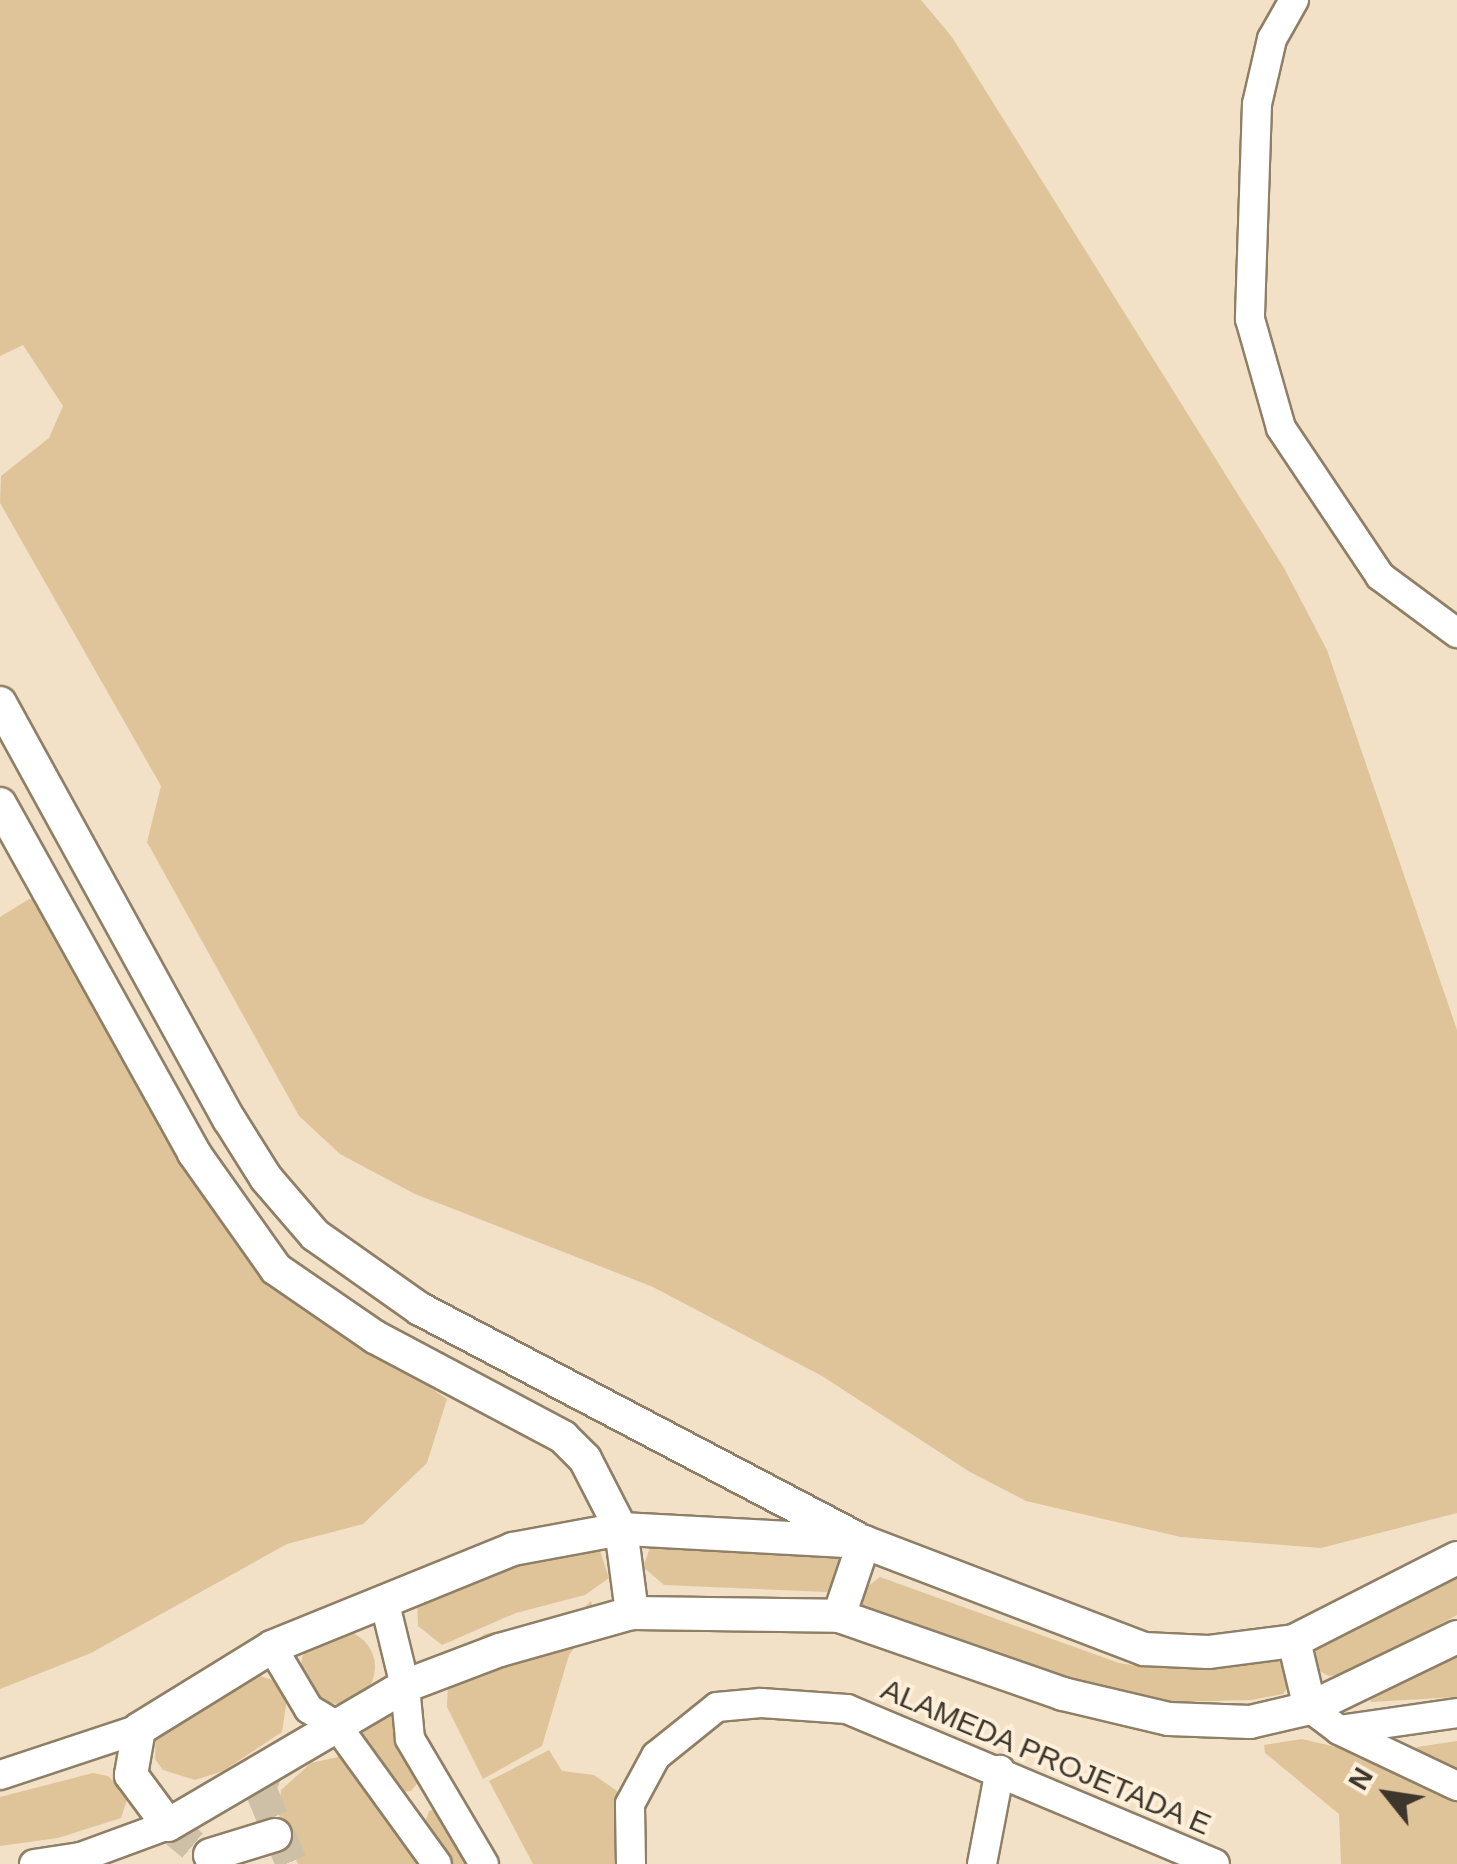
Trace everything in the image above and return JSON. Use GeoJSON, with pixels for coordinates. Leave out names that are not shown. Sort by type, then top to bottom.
{"type":"FeatureCollection","features":[{"type":"Feature","properties":{"kind":"street"},"geometry":{"type":"LineString","coordinates":[[1294,0],[1272,39],[1257,104],[1250,319],[1280,428],[1380,576],[1457,633]]}},
{"type":"Feature","properties":{"kind":"street"},"geometry":{"type":"LineString","coordinates":[[0,702],[229,1119],[266,1178],[315,1235],[420,1308],[864,1542],[1144,1649],[1208,1652],[1294,1641],[1457,1558]]}},
{"type":"Feature","properties":{"kind":"street"},"geometry":{"type":"LineString","coordinates":[[0,804],[194,1153],[276,1269],[375,1337],[563,1437],[585,1458],[621,1529],[632,1613]]}},
{"type":"Feature","properties":{"kind":"street"},"geometry":{"type":"LineString","coordinates":[[0,1775],[139,1729],[272,1646],[514,1549],[621,1529],[864,1542]]}},
{"type":"Feature","properties":{"kind":"street"},"geometry":{"type":"LineString","coordinates":[[839,1616],[864,1542]]}},
{"type":"Feature","properties":{"kind":"street"},"geometry":{"type":"LineString","coordinates":[[384,1600],[405,1686],[410,1739],[484,1864]]}},
{"type":"Feature","properties":{"kind":"street"},"geometry":{"type":"LineString","coordinates":[[34,1864],[81,1858],[168,1825],[405,1686],[500,1650],[632,1613],[839,1616],[1063,1694],[1169,1719],[1250,1722],[1310,1708],[1457,1637]]}},
{"type":"Feature","properties":{"kind":"street"},"geometry":{"type":"LineString","coordinates":[[1294,1641],[1310,1708],[1339,1730],[1457,1786]]}},
{"type":"Feature","properties":{"kind":"street"},"geometry":{"type":"LineString","coordinates":[[272,1646],[309,1709],[337,1726],[437,1864]]}},
{"type":"Feature","properties":{"kind":"street","name":"ALAMEDA PROJETADA E"},"geometry":{"type":"LineString","coordinates":[[631,1864],[630,1804],[642,1778],[680,1731],[717,1706],[761,1703],[847,1709],[1000,1770],[1215,1864]]}},
{"type":"Feature","properties":{"kind":"street"},"geometry":{"type":"LineString","coordinates":[[1339,1730],[1457,1712]]}},
{"type":"Feature","properties":{"kind":"street"},"geometry":{"type":"LineString","coordinates":[[139,1729],[130,1775],[168,1825]]}},
{"type":"Feature","properties":{"kind":"street"},"geometry":{"type":"LineString","coordinates":[[982,1864],[1000,1770]]}},
{"type":"Feature","properties":{"kind":"street"},"geometry":{"type":"LineString","coordinates":[[404,1816],[440,1789]]}},
{"type":"Feature","properties":{"kind":"street"},"geometry":{"type":"LineString","coordinates":[[210,1855],[275,1836]]}},
{"type":"Feature","properties":{"kind":"shaded area"},"geometry":{"type":"Polygon","coordinates":[[[0,0],[921,0],[952,37],[1284,568],[1327,650],[1457,1030],[1457,1513],[1321,1548],[1181,1537],[1026,1501],[970,1472],[822,1376],[653,1287],[415,1194],[340,1154],[299,1116],[147,842],[161,786],[0,503],[1,476],[49,438],[63,406],[23,345],[0,356],[0,0]]]}},
{"type":"Feature","properties":{"kind":"shaded area"},"geometry":{"type":"Polygon","coordinates":[[[29,899],[49,901],[258,1269],[447,1399],[427,1463],[363,1524],[287,1544],[91,1653],[0,1689],[0,917],[29,899]]]}},
{"type":"Feature","properties":{"kind":"shaded area"},"geometry":{"type":"Polygon","coordinates":[[[598,1545],[609,1578],[585,1595],[516,1613],[442,1645],[418,1626],[417,1599],[439,1582],[598,1545]]]}},
{"type":"Feature","properties":{"kind":"shaded area"},"geometry":{"type":"Polygon","coordinates":[[[651,1545],[834,1548],[847,1562],[840,1588],[827,1592],[664,1585],[643,1567],[651,1545]]]}},
{"type":"Feature","properties":{"kind":"shaded area"},"geometry":{"type":"Polygon","coordinates":[[[1457,1562],[1457,1615],[1348,1673],[1329,1676],[1312,1667],[1317,1645],[1457,1562]]]}},
{"type":"Feature","properties":{"kind":"shaded area"},"geometry":{"type":"Polygon","coordinates":[[[880,1577],[1119,1663],[1152,1668],[1285,1660],[1290,1684],[1283,1694],[1251,1700],[1171,1702],[1099,1691],[874,1615],[862,1604],[863,1590],[880,1577]]]}},
{"type":"Feature","properties":{"kind":"shaded area"},"geometry":{"type":"Polygon","coordinates":[[[591,1601],[596,1620],[569,1655],[542,1746],[483,1779],[447,1707],[448,1683],[467,1647],[485,1634],[578,1613],[591,1601]]]}},
{"type":"Feature","properties":{"kind":"shaded area"},"geometry":{"type":"Polygon","coordinates":[[[338,1630],[364,1641],[375,1667],[364,1693],[338,1704],[312,1693],[301,1667],[312,1641],[338,1630]]]}},
{"type":"Feature","properties":{"kind":"shaded area"},"geometry":{"type":"Polygon","coordinates":[[[1457,1650],[1457,1697],[1371,1702],[1369,1696],[1457,1650]]]}},
{"type":"Feature","properties":{"kind":"shaded area"},"geometry":{"type":"Polygon","coordinates":[[[250,1673],[273,1680],[287,1699],[282,1732],[223,1771],[195,1780],[163,1770],[155,1759],[156,1733],[250,1673]]]}},
{"type":"Feature","properties":{"kind":"shaded area"},"geometry":{"type":"Polygon","coordinates":[[[391,1711],[420,1780],[411,1791],[401,1792],[357,1745],[356,1727],[391,1711]]]}},
{"type":"Feature","properties":{"kind":"shaded area"},"geometry":{"type":"Polygon","coordinates":[[[1302,1739],[1357,1752],[1457,1796],[1457,1864],[1341,1864],[1339,1814],[1265,1753],[1264,1745],[1302,1739]]]}},
{"type":"Feature","properties":{"kind":"shaded area"},"geometry":{"type":"Polygon","coordinates":[[[1457,1741],[1457,1776],[1413,1755],[1417,1747],[1457,1741]]]}},
{"type":"Feature","properties":{"kind":"shaded area"},"geometry":{"type":"Polygon","coordinates":[[[549,1750],[562,1771],[594,1775],[617,1791],[636,1864],[533,1864],[489,1781],[549,1750]]]}},
{"type":"Feature","properties":{"kind":"shaded area"},"geometry":{"type":"Polygon","coordinates":[[[347,1755],[428,1864],[298,1864],[279,1825],[281,1790],[311,1763],[347,1755]]]}},
{"type":"Feature","properties":{"kind":"shaded area"},"geometry":{"type":"Polygon","coordinates":[[[93,1773],[108,1776],[128,1797],[121,1818],[58,1838],[0,1846],[0,1797],[93,1773]]]}},
{"type":"Feature","properties":{"kind":"shaded area"},"geometry":{"type":"Polygon","coordinates":[[[441,1806],[482,1864],[443,1864],[424,1826],[429,1811],[441,1806]]]}},
{"type":"Feature","properties":{"kind":"tunnel"},"geometry":{"type":"LineString","coordinates":[[269,1766],[260,1788],[292,1864]]}},
{"type":"Feature","properties":{"kind":"tunnel"},"geometry":{"type":"LineString","coordinates":[[168,1825],[215,1864]]}}]}
